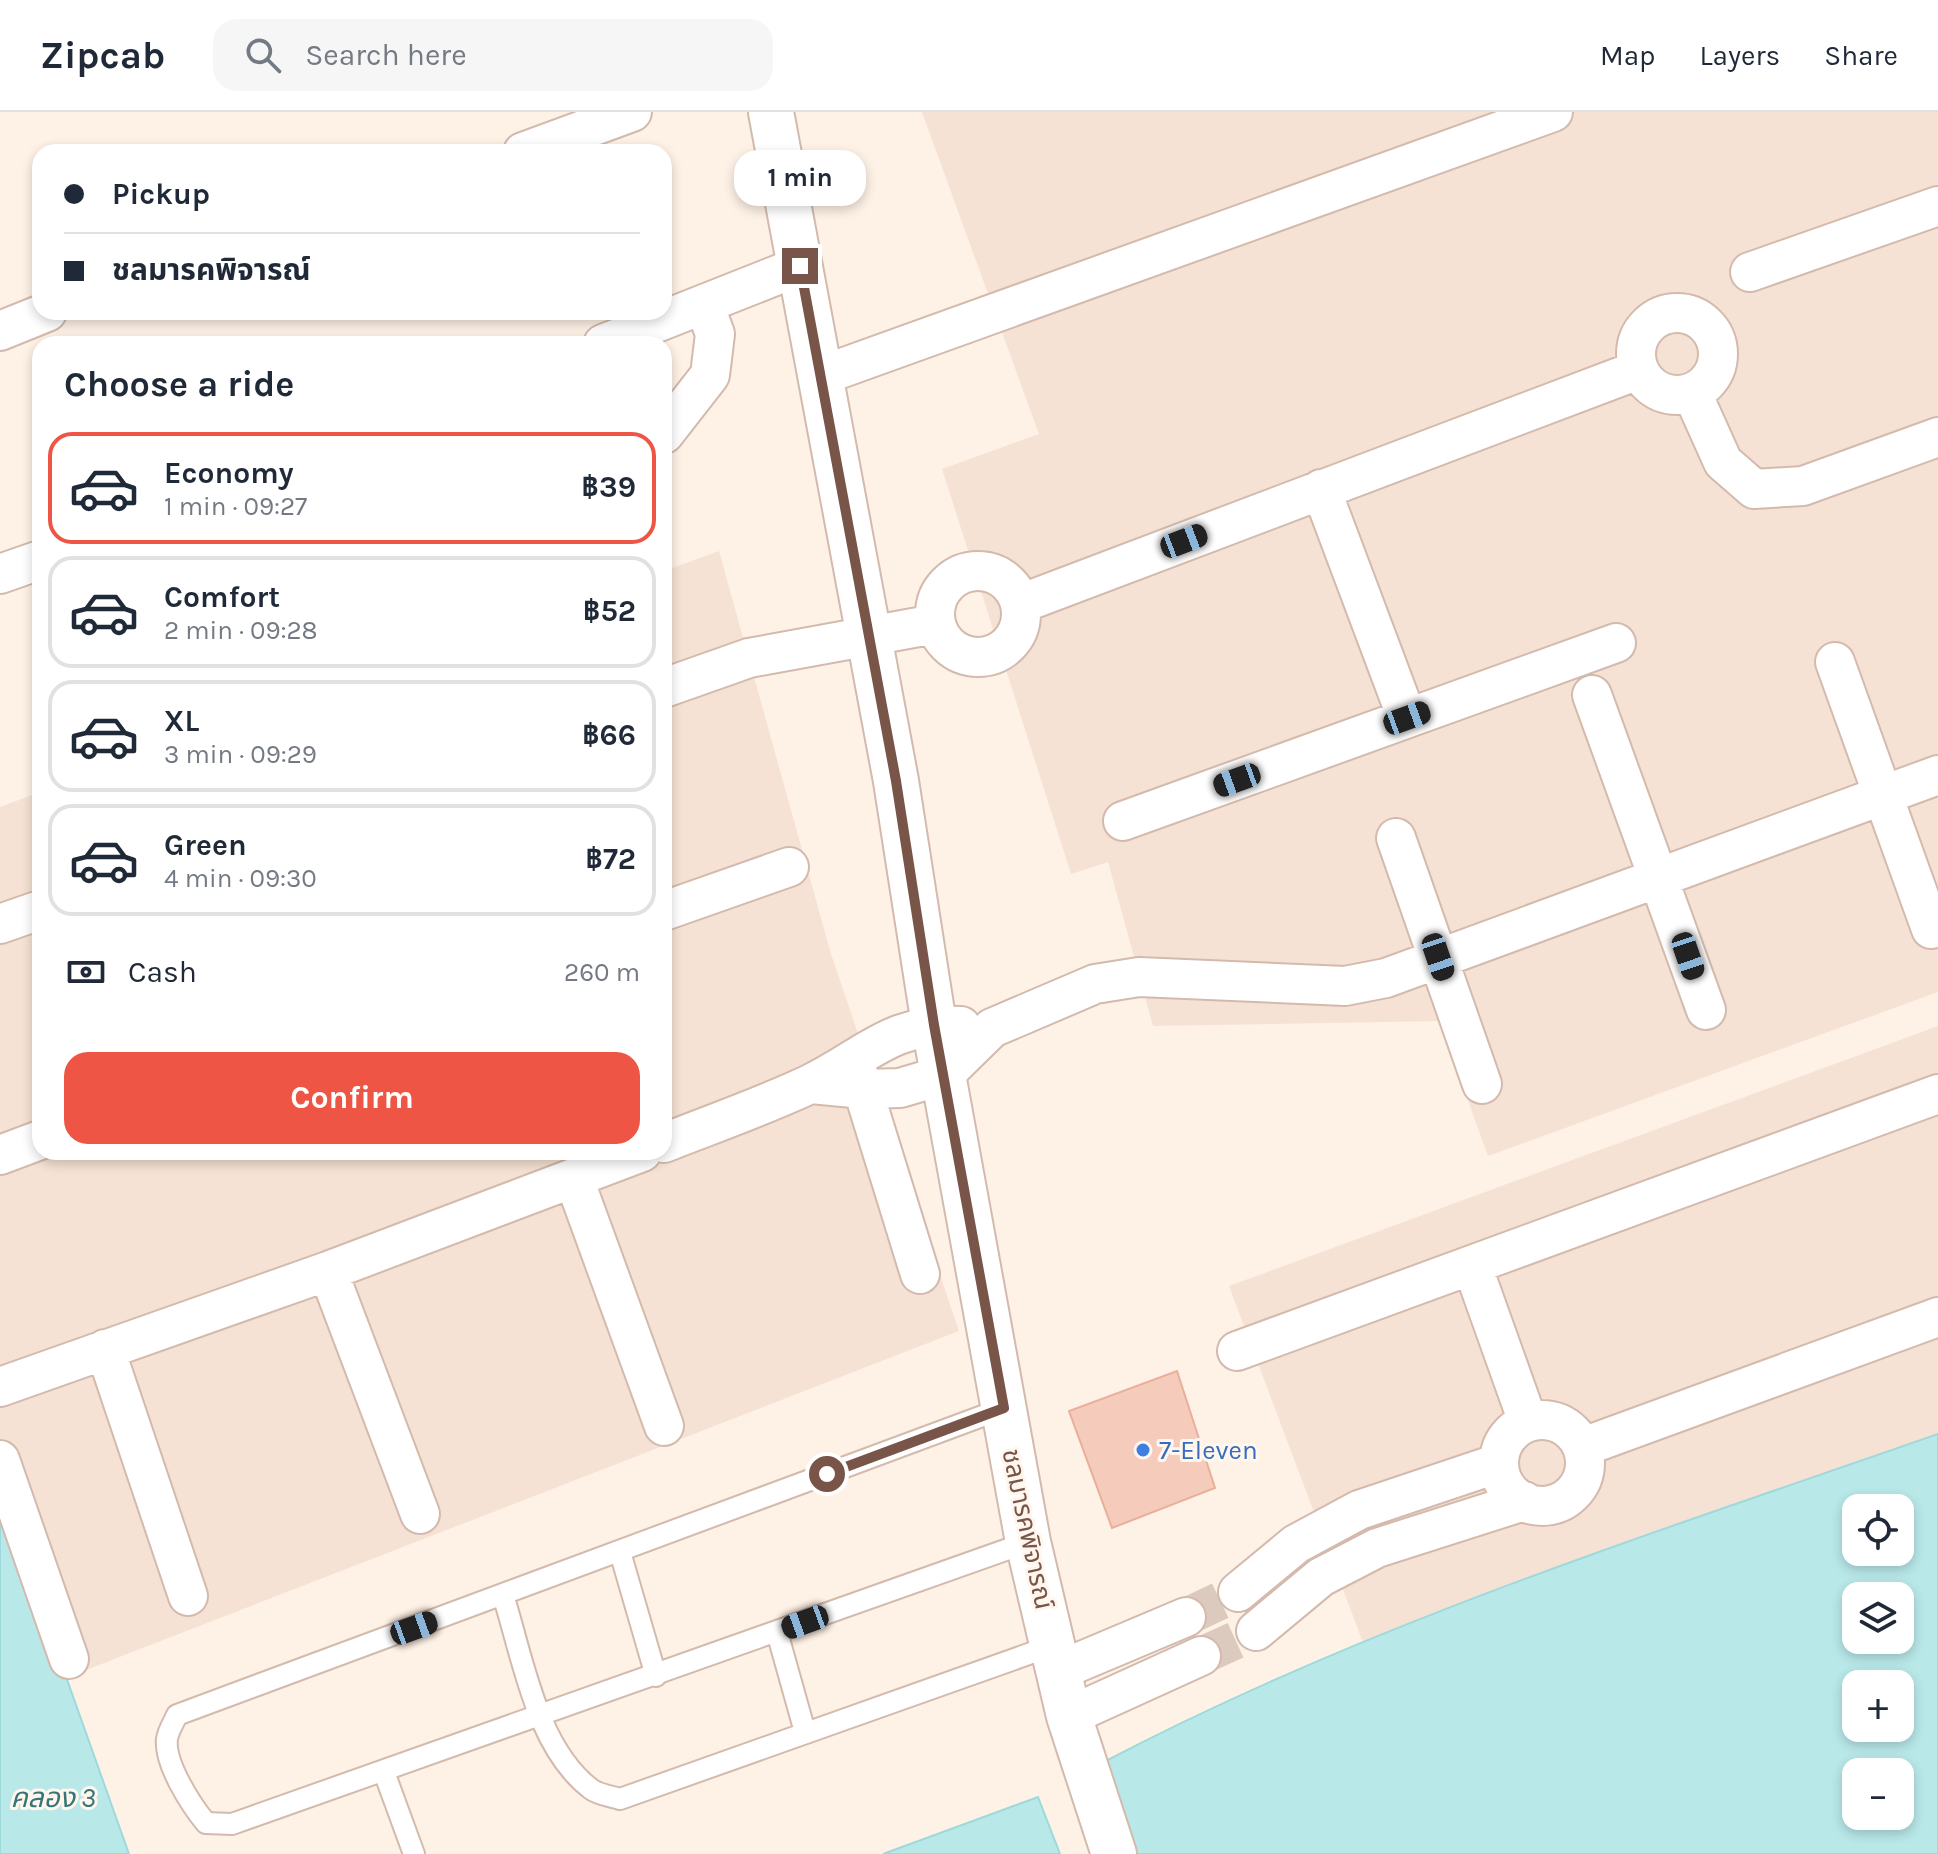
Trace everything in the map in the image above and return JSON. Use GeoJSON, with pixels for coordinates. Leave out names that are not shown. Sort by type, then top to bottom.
{"type":"FeatureCollection","features":[{"type":"Feature","properties":{"kind":"street"},"geometry":{"type":"LineString","coordinates":[[545,144],[632,112]]}},
{"type":"Feature","properties":{"kind":"street","name":"ชลมารคพิจารณ์"},"geometry":{"type":"LineString","coordinates":[[771,112],[869,636],[934,1025],[1028,1542],[1069,1716],[1114,1854]]}},
{"type":"Feature","properties":{"kind":"street"},"geometry":{"type":"LineString","coordinates":[[820,376],[1478,125],[1553,112]]}},
{"type":"Feature","properties":{"kind":"street"},"geometry":{"type":"LineString","coordinates":[[1750,272],[1938,206]]}},
{"type":"Feature","properties":{"kind":"street"},"geometry":{"type":"LineString","coordinates":[[672,317],[800,266]]}},
{"type":"Feature","properties":{"kind":"street"},"geometry":{"type":"LineString","coordinates":[[672,424],[710,375],[715,334],[704,304]]}},
{"type":"Feature","properties":{"kind":"street"},"geometry":{"type":"LineString","coordinates":[[1680,313],[1693,316],[1714,335],[1718,362],[1704,386],[1692,393],[1680,396],[1654,390],[1638,370],[1637,343],[1653,320],[1680,313]]}},
{"type":"Feature","properties":{"kind":"street"},"geometry":{"type":"LineString","coordinates":[[0,331],[32,318]]}},
{"type":"Feature","properties":{"kind":"street"},"geometry":{"type":"LineString","coordinates":[[623,336],[664,320]]}},
{"type":"Feature","properties":{"kind":"street"},"geometry":{"type":"LineString","coordinates":[[1020,604],[1638,370]]}},
{"type":"Feature","properties":{"kind":"street"},"geometry":{"type":"LineString","coordinates":[[1692,393],[1723,462],[1754,489],[1803,486],[1938,437]]}},
{"type":"Feature","properties":{"kind":"street"},"geometry":{"type":"LineString","coordinates":[[1321,489],[1407,718]]}},
{"type":"Feature","properties":{"kind":"street"},"geometry":{"type":"LineString","coordinates":[[0,574],[32,563]]}},
{"type":"Feature","properties":{"kind":"street"},"geometry":{"type":"LineString","coordinates":[[967,572],[994,573],[1015,591],[1020,604],[1017,633],[995,654],[965,655],[952,649],[935,624],[937,597],[955,576],[967,572]]}},
{"type":"Feature","properties":{"kind":"street"},"geometry":{"type":"LineString","coordinates":[[672,685],[749,658],[935,624]]}},
{"type":"Feature","properties":{"kind":"street"},"geometry":{"type":"LineString","coordinates":[[1123,821],[1616,643]]}},
{"type":"Feature","properties":{"kind":"street"},"geometry":{"type":"LineString","coordinates":[[1835,662],[1931,929]]}},
{"type":"Feature","properties":{"kind":"street"},"geometry":{"type":"LineString","coordinates":[[1592,695],[1706,1010]]}},
{"type":"Feature","properties":{"kind":"street"},"geometry":{"type":"LineString","coordinates":[[672,1140],[811,1084],[858,1073],[900,1088],[944,1075],[992,1028],[1095,984],[1139,977],[1345,986],[1386,978],[1938,775]]}},
{"type":"Feature","properties":{"kind":"street"},"geometry":{"type":"LineString","coordinates":[[1396,838],[1482,1084]]}},
{"type":"Feature","properties":{"kind":"street"},"geometry":{"type":"LineString","coordinates":[[672,908],[789,867]]}},
{"type":"Feature","properties":{"kind":"street"},"geometry":{"type":"LineString","coordinates":[[0,924],[32,913]]}},
{"type":"Feature","properties":{"kind":"street"},"geometry":{"type":"LineString","coordinates":[[858,1073],[885,1039],[934,1025],[992,1028]]}},
{"type":"Feature","properties":{"kind":"street"},"geometry":{"type":"LineString","coordinates":[[858,1073],[920,1274]]}},
{"type":"Feature","properties":{"kind":"street"},"geometry":{"type":"LineString","coordinates":[[1237,1351],[1938,1094]]}},
{"type":"Feature","properties":{"kind":"street"},"geometry":{"type":"LineString","coordinates":[[0,1155],[32,1143]]}},
{"type":"Feature","properties":{"kind":"street"},"geometry":{"type":"LineString","coordinates":[[0,1387],[328,1271],[622,1160]]}},
{"type":"Feature","properties":{"kind":"street"},"geometry":{"type":"LineString","coordinates":[[574,1179],[664,1426]]}},
{"type":"Feature","properties":{"kind":"street"},"geometry":{"type":"LineString","coordinates":[[1472,1265],[1528,1422]]}},
{"type":"Feature","properties":{"kind":"street"},"geometry":{"type":"LineString","coordinates":[[328,1271],[420,1514]]}},
{"type":"Feature","properties":{"kind":"street"},"geometry":{"type":"LineString","coordinates":[[1583,1447],[1938,1317]]}},
{"type":"Feature","properties":{"kind":"street"},"geometry":{"type":"LineString","coordinates":[[105,1349],[188,1596]]}},
{"type":"Feature","properties":{"kind":"street"},"geometry":{"type":"LineString","coordinates":[[1544,1420],[1561,1423],[1574,1433],[1583,1447],[1586,1462],[1576,1490],[1550,1505],[1524,1501],[1509,1491],[1499,1463],[1507,1438],[1528,1422],[1544,1420]]}},
{"type":"Feature","properties":{"kind":"street"},"geometry":{"type":"LineString","coordinates":[[0,1460],[69,1659]]}},
{"type":"Feature","properties":{"kind":"street"},"geometry":{"type":"LineString","coordinates":[[1238,1592],[1296,1544],[1359,1510],[1499,1463]]}},
{"type":"Feature","properties":{"kind":"street"},"geometry":{"type":"LineString","coordinates":[[1256,1631],[1321,1577],[1377,1548],[1524,1501]]}},
{"type":"Feature","properties":{"kind":"street"},"geometry":{"type":"LineString","coordinates":[[1056,1658],[1186,1617]]}},
{"type":"Feature","properties":{"kind":"street"},"geometry":{"type":"LineString","coordinates":[[1069,1716],[1201,1656]]}},
{"type":"Feature","properties":{"kind":"lane"},"geometry":{"type":"LineString","coordinates":[[1004,1408],[177,1715],[167,1740],[176,1775],[193,1808],[206,1823],[232,1824],[542,1717],[1028,1542]]}},
{"type":"Feature","properties":{"kind":"lane"},"geometry":{"type":"LineString","coordinates":[[620,1552],[656,1676]]}},
{"type":"Feature","properties":{"kind":"lane"},"geometry":{"type":"LineString","coordinates":[[503,1595],[542,1717],[566,1765],[594,1791],[620,1799],[805,1732],[1056,1658]]}},
{"type":"Feature","properties":{"kind":"lane"},"geometry":{"type":"LineString","coordinates":[[777,1632],[805,1732]]}},
{"type":"Feature","properties":{"kind":"lane"},"geometry":{"type":"LineString","coordinates":[[384,1772],[414,1854]]}},
{"type":"Feature","properties":{"kind":"shaded area"},"geometry":{"type":"Polygon","coordinates":[[[922,112],[1938,112],[1938,992],[1488,1156],[1439,1021],[1153,1026],[1108,862],[1071,874],[942,469],[1039,434],[922,112]]]}},
{"type":"Feature","properties":{"kind":"shaded area"},"geometry":{"type":"Polygon","coordinates":[[[719,551],[831,954],[959,1331],[81,1672],[0,1437],[0,807],[32,795],[32,1160],[672,1160],[672,568],[719,551]]]}},
{"type":"Feature","properties":{"kind":"shaded area"},"geometry":{"type":"Polygon","coordinates":[[[1938,1026],[1938,1469],[1865,1494],[1842,1494],[1842,1502],[1371,1664],[1229,1286],[1938,1026]]]}},
{"type":"Feature","properties":{"kind":"water"},"geometry":{"type":"Polygon","coordinates":[[[1938,1434],[1938,1854],[1129,1854],[1102,1763],[1305,1666],[1409,1623],[1619,1545],[1938,1434]]]}},
{"type":"Feature","properties":{"kind":"water","name":"คลอง 3"},"geometry":{"type":"Polygon","coordinates":[[[0,1491],[129,1854],[0,1854],[0,1491]]]}},
{"type":"Feature","properties":{"kind":"water"},"geometry":{"type":"Polygon","coordinates":[[[1038,1797],[1060,1854],[883,1854],[1038,1797]]]}},
{"type":"Feature","properties":{"kind":"building","name":"7-Eleven"},"geometry":{"type":"Polygon","coordinates":[[[1177,1371],[1215,1488],[1112,1528],[1069,1411],[1177,1371]]]}},
{"type":"Feature","properties":{"kind":"tunnel"},"geometry":{"type":"LineString","coordinates":[[1186,1617],[1238,1592]]}},
{"type":"Feature","properties":{"kind":"tunnel"},"geometry":{"type":"LineString","coordinates":[[1201,1656],[1256,1631]]}},
{"type":"Feature","properties":{"kind":"place","name":"7-Eleven"},"geometry":{"type":"Point","coordinates":[1143,1450]}},
{"type":"Feature","properties":{"kind":"route"},"geometry":{"type":"LineString","coordinates":[[800,266],[896,781],[934,1025],[1004,1408],[827,1474]]}}]}
